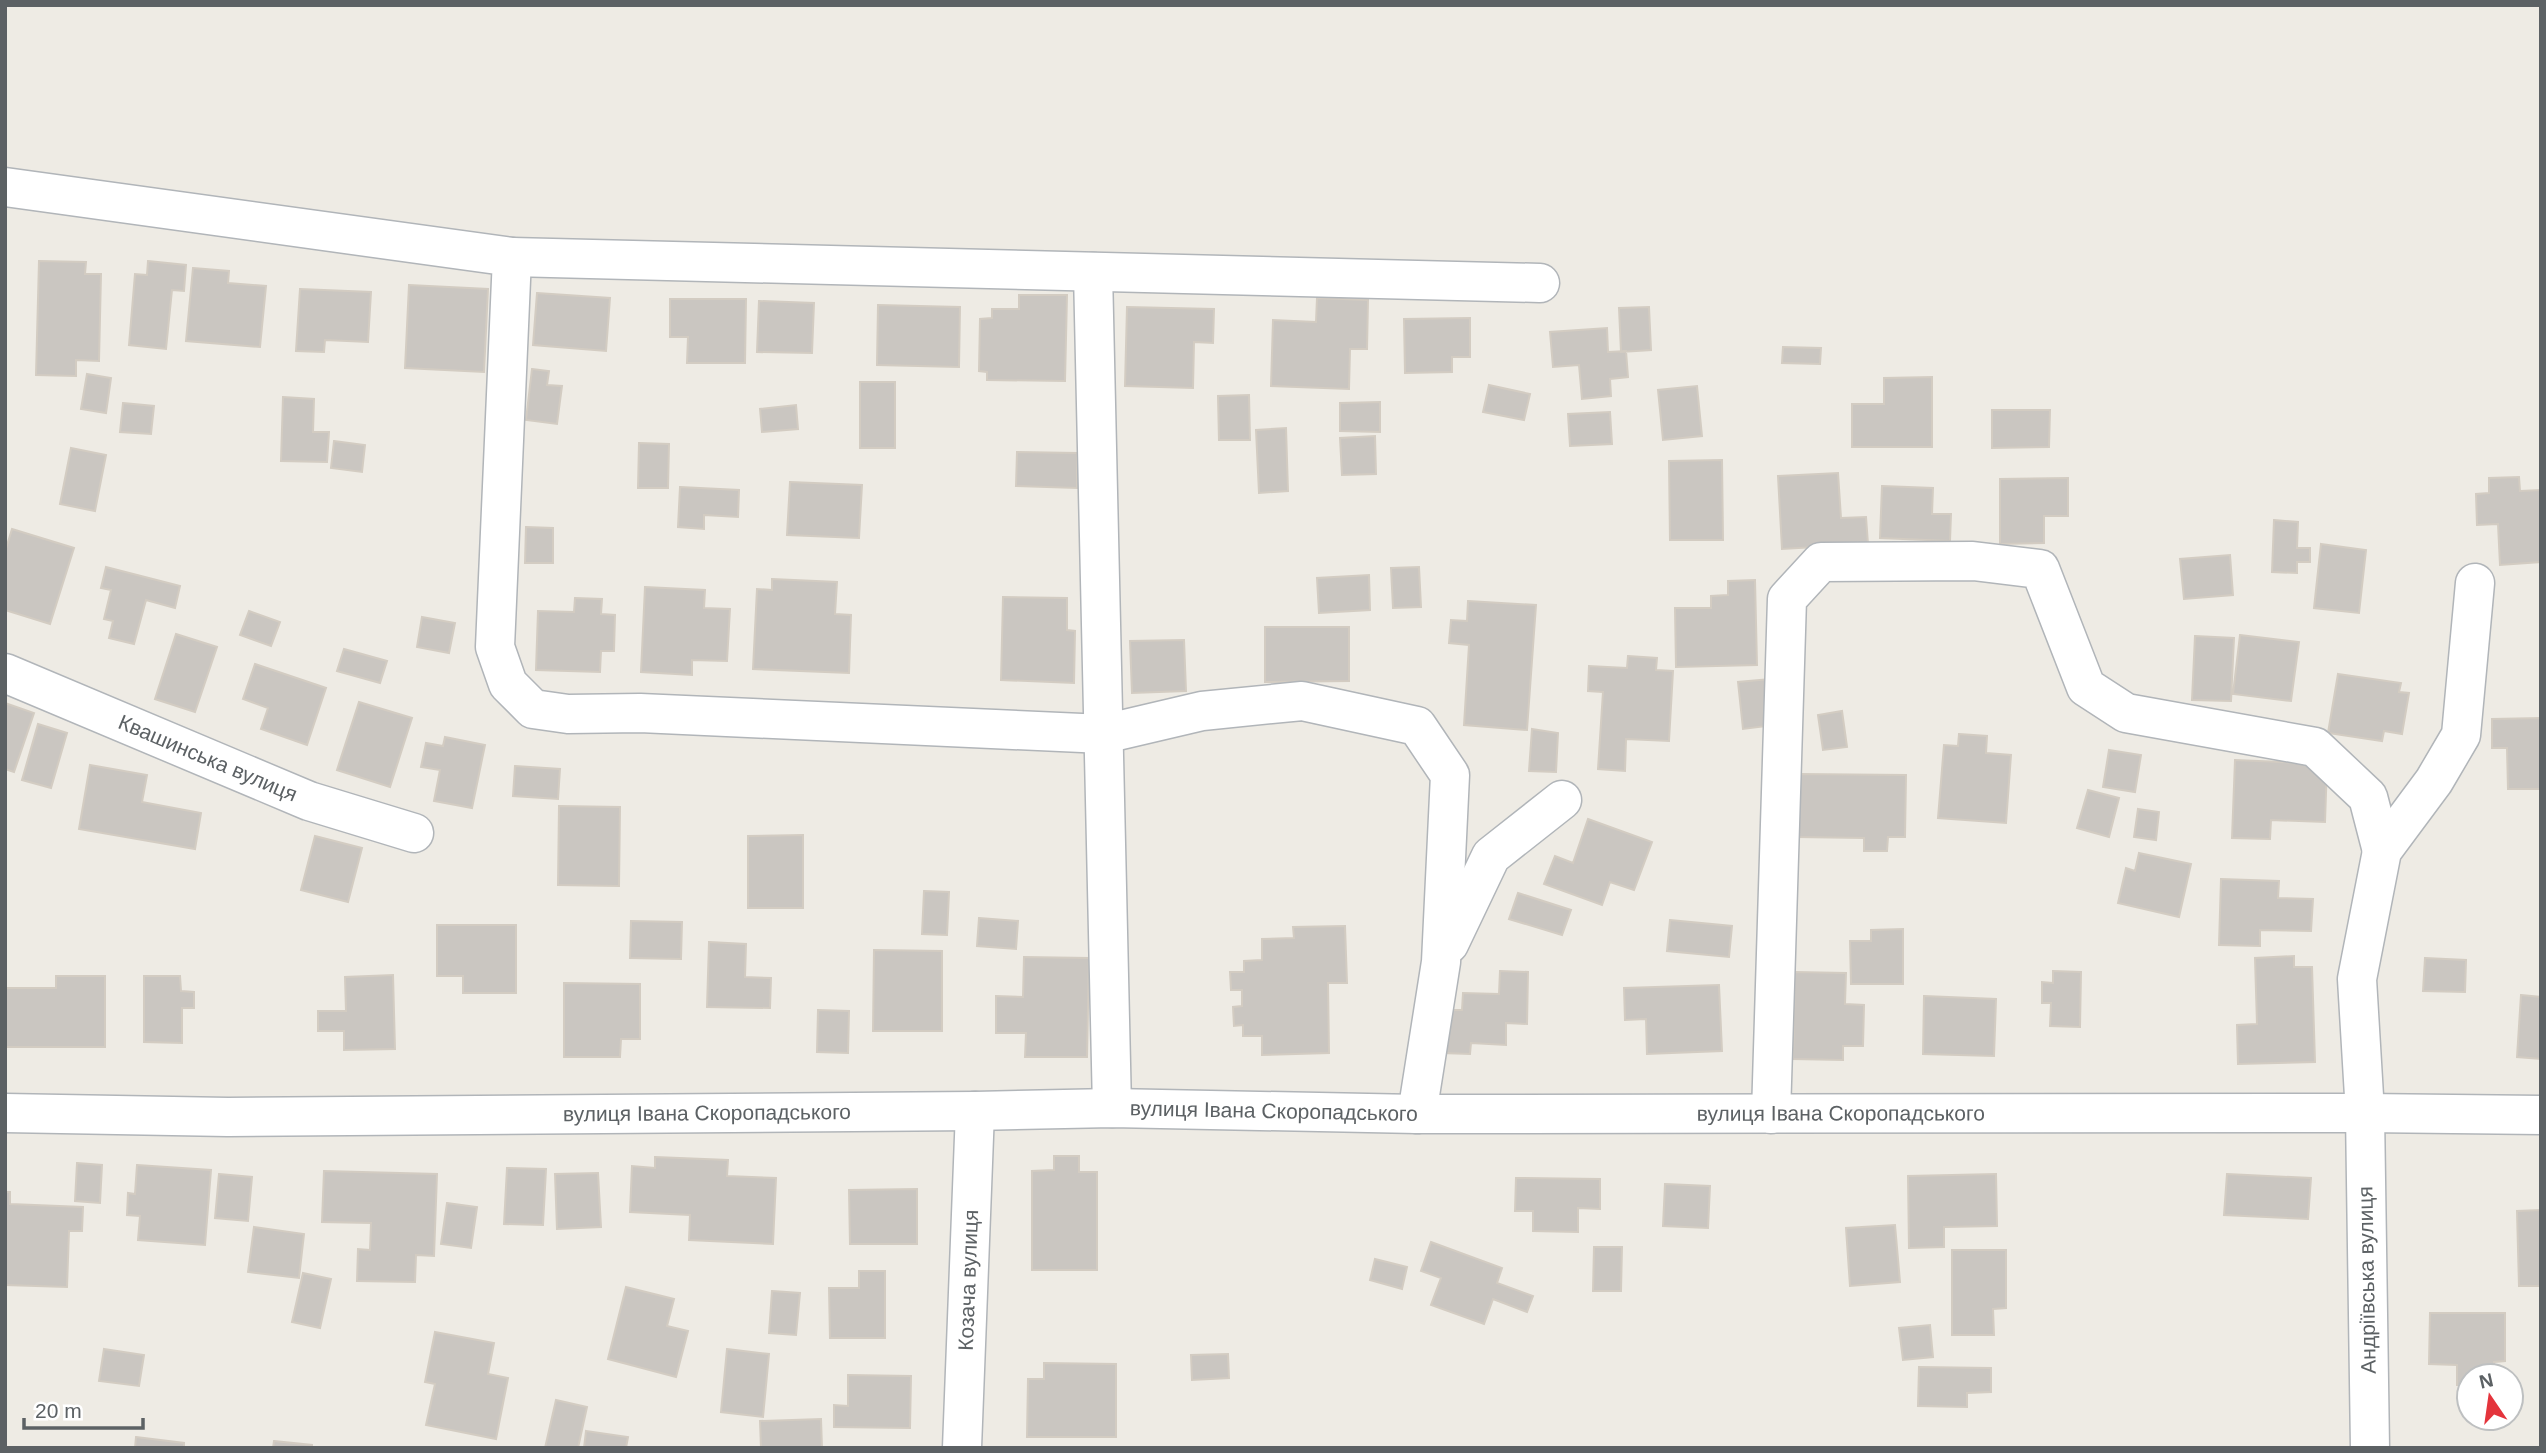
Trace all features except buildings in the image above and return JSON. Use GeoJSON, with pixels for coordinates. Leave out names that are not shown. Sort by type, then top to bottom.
{"type":"FeatureCollection","features":[{"type":"Feature","properties":{"kind":"street"},"geometry":{"type":"LineString","coordinates":[[5,187],[512,257],[1540,283]]}},
{"type":"Feature","properties":{"kind":"street"},"geometry":{"type":"LineString","coordinates":[[512,257],[495,647],[508,684],[533,709],[568,714],[640,713],[1104,734],[1202,710],[1302,701],[1417,726],[1450,775],[1441,962],[1417,1114]]}},
{"type":"Feature","properties":{"kind":"street"},"geometry":{"type":"LineString","coordinates":[[1093,272],[1112,1108]]}},
{"type":"Feature","properties":{"kind":"street"},"geometry":{"type":"LineString","coordinates":[[1771,1114],[1787,599],[1821,562],[1973,561],[2040,569],[2086,687],[2126,713],[2315,747],[2368,797],[2382,851]]}},
{"type":"Feature","properties":{"kind":"street"},"geometry":{"type":"LineString","coordinates":[[2382,851],[2434,781],[2461,735],[2475,583]]}},
{"type":"Feature","properties":{"kind":"street","name":"Квашинська вулиця"},"geometry":{"type":"LineString","coordinates":[[5,673],[309,801],[414,833]]}},
{"type":"Feature","properties":{"kind":"street"},"geometry":{"type":"LineString","coordinates":[[1441,962],[1491,856],[1562,800]]}},
{"type":"Feature","properties":{"kind":"street","name":"Андріївська вулиця"},"geometry":{"type":"LineString","coordinates":[[2370,1448],[2365,1113],[2357,979],[2382,851]]}},
{"type":"Feature","properties":{"kind":"street","name":"вулиця Івана Скоропадського"},"geometry":{"type":"LineString","coordinates":[[5,1113],[228,1117],[1112,1108],[1417,1114],[2541,1115]]}},
{"type":"Feature","properties":{"kind":"street","name":"Козача вулиця"},"geometry":{"type":"LineString","coordinates":[[962,1448],[975,1111]]}}]}
